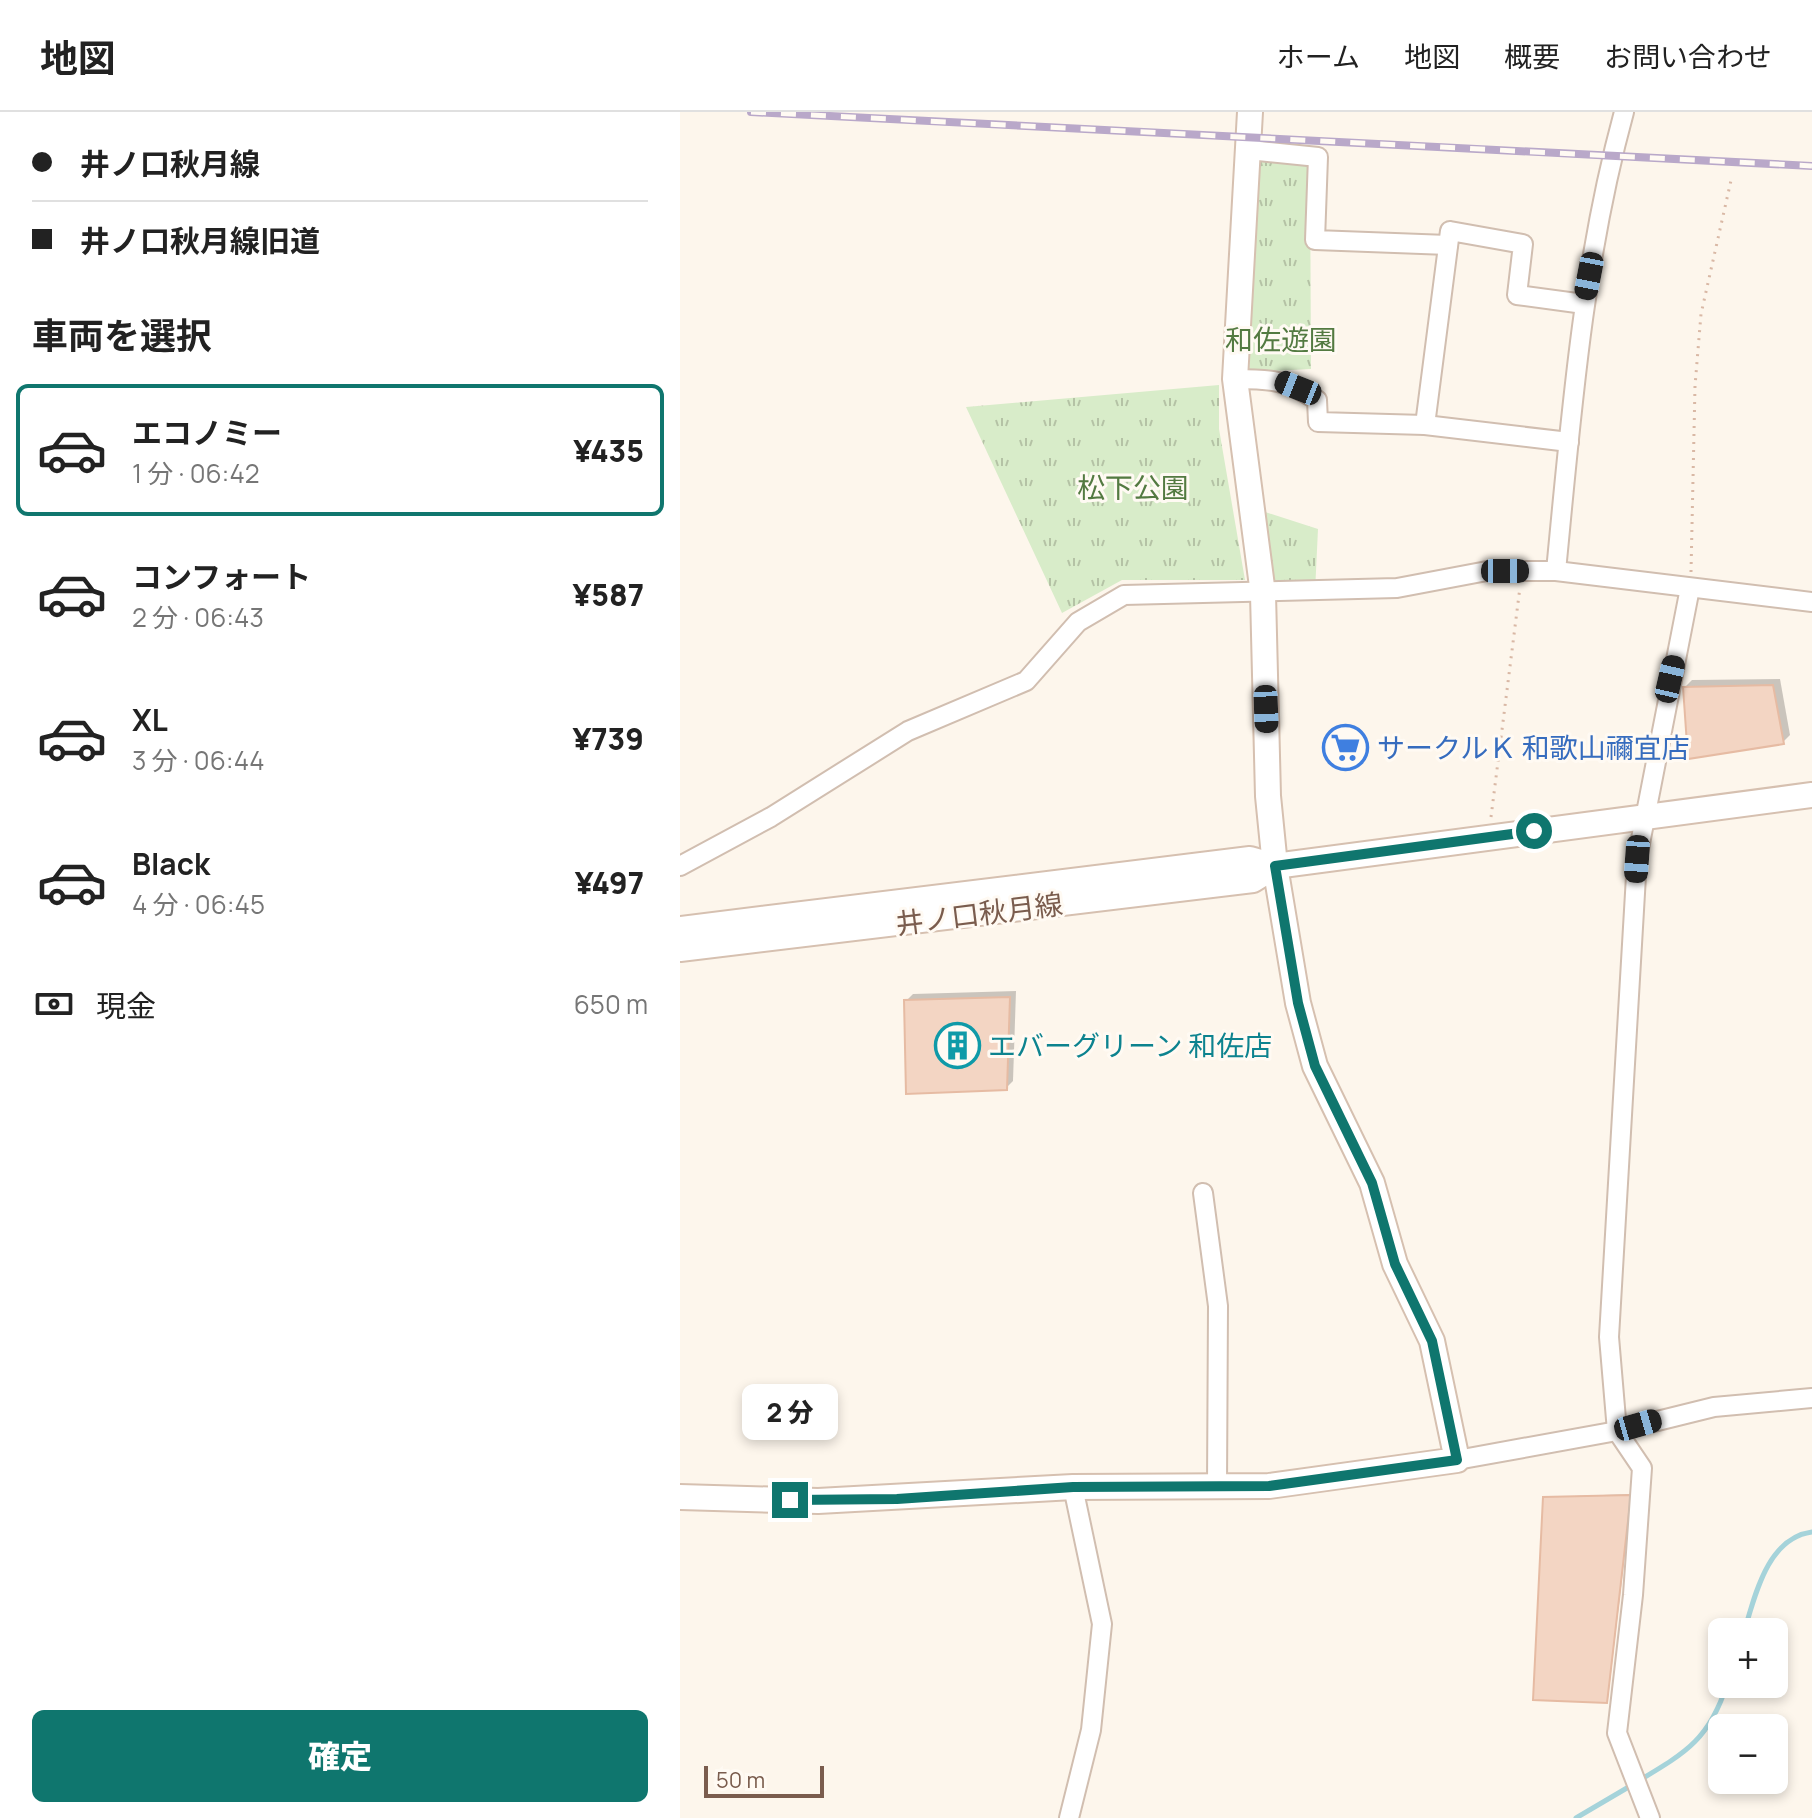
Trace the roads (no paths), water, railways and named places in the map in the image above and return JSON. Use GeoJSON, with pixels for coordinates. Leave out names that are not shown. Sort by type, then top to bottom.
{"type":"FeatureCollection","features":[{"type":"Feature","properties":{"kind":"street"},"geometry":{"type":"LineString","coordinates":[[1250,112],[1235,379],[1263,594],[1268,796],[1275,866],[1298,1003],[1315,1066],[1372,1183],[1395,1264],[1432,1341],[1457,1460]]}},
{"type":"Feature","properties":{"kind":"street"},"geometry":{"type":"LineString","coordinates":[[1556,571],[1584,304],[1610,165],[1624,112]]}},
{"type":"Feature","properties":{"kind":"street"},"geometry":{"type":"LineString","coordinates":[[1249,150],[1318,157],[1315,240],[1448,245]]}},
{"type":"Feature","properties":{"kind":"street"},"geometry":{"type":"LineString","coordinates":[[1425,425],[1450,231],[1523,244],[1517,295],[1584,304]]}},
{"type":"Feature","properties":{"kind":"street"},"geometry":{"type":"LineString","coordinates":[[1235,379],[1275,379],[1298,388],[1317,400],[1318,422],[1425,425],[1569,442]]}},
{"type":"Feature","properties":{"kind":"street"},"geometry":{"type":"LineString","coordinates":[[680,866],[771,817],[908,731],[1026,681],[1078,622],[1124,595],[1263,594],[1397,588],[1487,571],[1556,571],[1812,602]]}},
{"type":"Feature","properties":{"kind":"street"},"geometry":{"type":"LineString","coordinates":[[1648,1812],[1629,1772],[1617,1733],[1618,1698],[1633,1595],[1642,1468],[1617,1431],[1609,1337],[1637,859],[1690,588]]}},
{"type":"Feature","properties":{"kind":"street","name":"井ノ口秋月線"},"geometry":{"type":"LineString","coordinates":[[680,929],[1250,859],[1275,866],[1812,795]]}},
{"type":"Feature","properties":{"kind":"street","name":"井ノ口秋月線"},"geometry":{"type":"LineString","coordinates":[[680,949],[1253,880],[1275,866]]}},
{"type":"Feature","properties":{"kind":"street"},"geometry":{"type":"LineString","coordinates":[[1203,1193],[1218,1306],[1217,1486]]}},
{"type":"Feature","properties":{"kind":"street"},"geometry":{"type":"LineString","coordinates":[[680,1497],[897,1499],[1073,1487],[1269,1486],[1457,1460],[1617,1431],[1714,1407],[1812,1398]]}},
{"type":"Feature","properties":{"kind":"street"},"geometry":{"type":"LineString","coordinates":[[1069,1818],[1091,1730],[1102,1624],[1073,1487]]}},
{"type":"Feature","properties":{"kind":"waterway"},"geometry":{"type":"LineString","coordinates":[[1748,1618],[1758,1586],[1774,1557],[1784,1545],[1812,1532]]}},
{"type":"Feature","properties":{"kind":"waterway"},"geometry":{"type":"LineString","coordinates":[[1640,1780],[1695,1742],[1713,1718],[1722,1698]]}},
{"type":"Feature","properties":{"kind":"waterway"},"geometry":{"type":"LineString","coordinates":[[1576,1818],[1632,1785]]}},
{"type":"Feature","properties":{"kind":"railway"},"geometry":{"type":"LineString","coordinates":[[751,112],[1812,166]]}},
{"type":"Feature","properties":{"kind":"place","name":"サークルＫ 和歌山禰宜店"},"geometry":{"type":"Point","coordinates":[1346,747]}},
{"type":"Feature","properties":{"kind":"place","name":"エバーグリーン 和佐店"},"geometry":{"type":"Point","coordinates":[957,1045]}},
{"type":"Feature","properties":{"kind":"park label","name":"和佐遊園"},"geometry":{"type":"Point","coordinates":[1281,339]}},
{"type":"Feature","properties":{"kind":"park label","name":"松下公園"},"geometry":{"type":"Point","coordinates":[1133,487]}}]}
